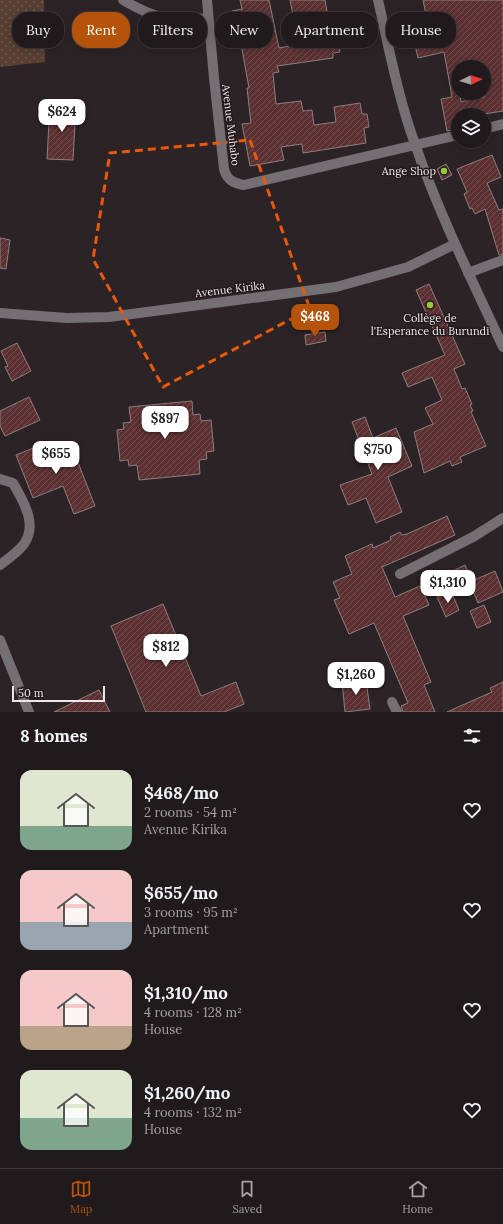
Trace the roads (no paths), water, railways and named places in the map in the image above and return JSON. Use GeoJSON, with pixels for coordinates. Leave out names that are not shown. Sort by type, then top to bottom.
{"type":"FeatureCollection","features":[{"type":"Feature","properties":{"kind":"street"},"geometry":{"type":"LineString","coordinates":[[123,0],[156,17],[178,19],[208,18]]}},
{"type":"Feature","properties":{"kind":"street","name":"Avenue Muhabo"},"geometry":{"type":"LineString","coordinates":[[207,0],[224,169],[229,179],[233,182],[244,185],[451,136]]}},
{"type":"Feature","properties":{"kind":"street"},"geometry":{"type":"LineString","coordinates":[[378,0],[402,104],[415,144],[454,244],[503,347]]}},
{"type":"Feature","properties":{"kind":"street"},"geometry":{"type":"LineString","coordinates":[[491,127],[503,124]]}},
{"type":"Feature","properties":{"kind":"street","name":"Avenue Kirika"},"geometry":{"type":"LineString","coordinates":[[0,313],[66,318],[109,317],[336,287],[408,267],[454,244]]}},
{"type":"Feature","properties":{"kind":"street"},"geometry":{"type":"LineString","coordinates":[[468,273],[503,260]]}},
{"type":"Feature","properties":{"kind":"street"},"geometry":{"type":"LineString","coordinates":[[0,479],[13,483],[29,513],[29,528],[24,544],[0,565]]}},
{"type":"Feature","properties":{"kind":"street"},"geometry":{"type":"LineString","coordinates":[[400,574],[473,537],[503,518]]}},
{"type":"Feature","properties":{"kind":"street"},"geometry":{"type":"LineString","coordinates":[[0,640],[29,712]]}},
{"type":"Feature","properties":{"kind":"street"},"geometry":{"type":"LineString","coordinates":[[392,702],[397,712]]}},
{"type":"Feature","properties":{"kind":"place","name":"Ange Shop"},"geometry":{"type":"Point","coordinates":[444,171]}},
{"type":"Feature","properties":{"kind":"place","name":"Collège de l'Esperance du Burundi"},"geometry":{"type":"Point","coordinates":[430,305]}}]}
